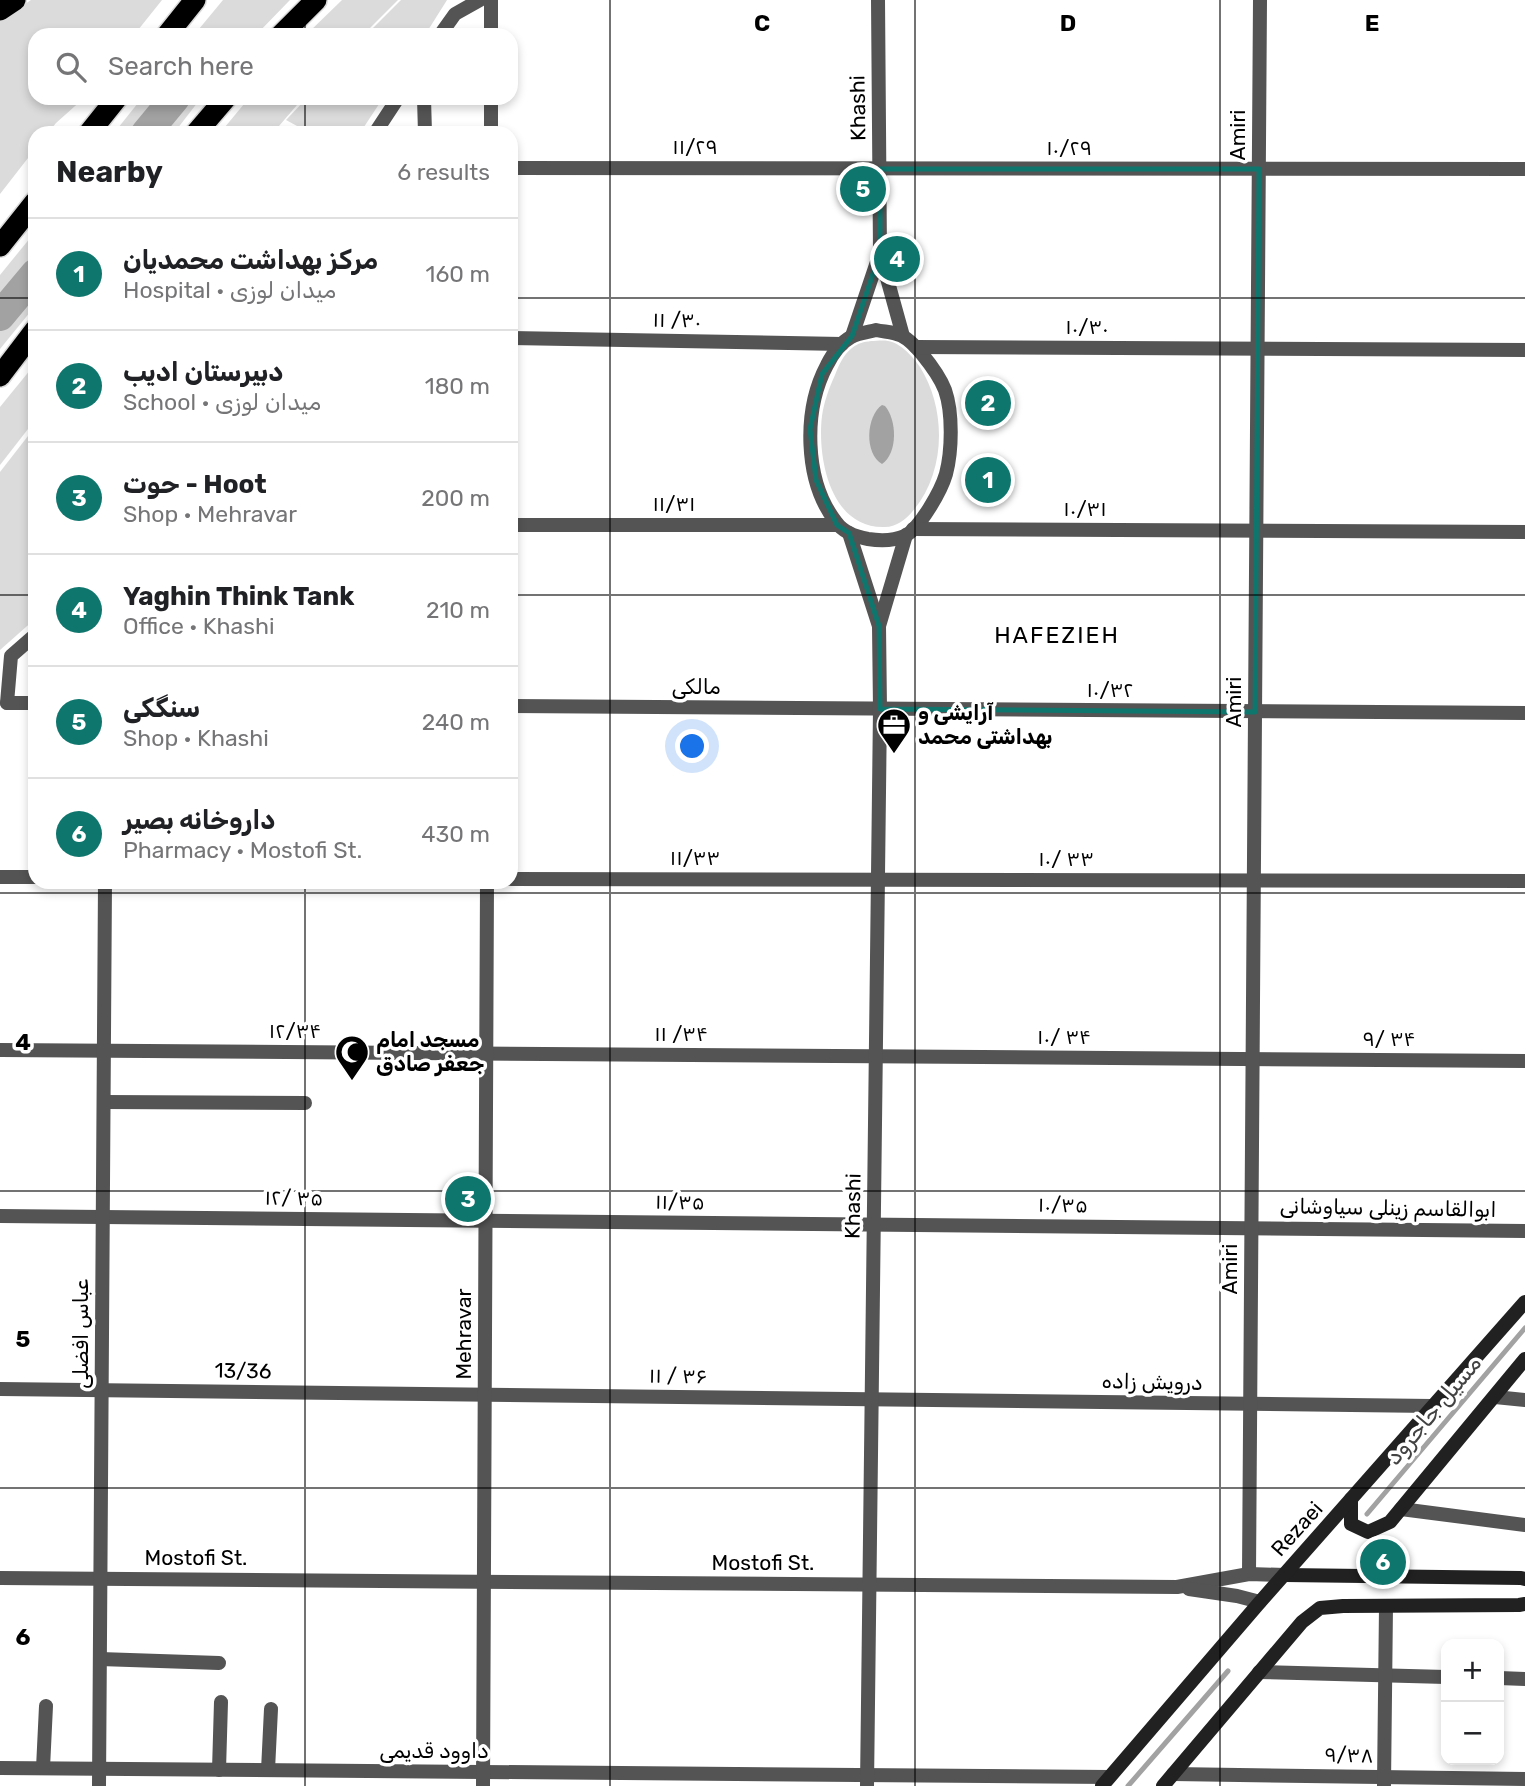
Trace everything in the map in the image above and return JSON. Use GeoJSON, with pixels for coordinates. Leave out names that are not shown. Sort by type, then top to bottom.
{"type":"FeatureCollection","features":[{"type":"Feature","properties":{"kind":"highway"},"geometry":{"type":"LineString","coordinates":[[0,10],[15,0]]}},
{"type":"Feature","properties":{"kind":"highway"},"geometry":{"type":"LineString","coordinates":[[173,28],[195,0]]}},
{"type":"Feature","properties":{"kind":"highway"},"geometry":{"type":"LineString","coordinates":[[288,28],[316,0]]}},
{"type":"Feature","properties":{"kind":"highway"},"geometry":{"type":"LineString","coordinates":[[95,126],[111,105]]}},
{"type":"Feature","properties":{"kind":"highway"},"geometry":{"type":"LineString","coordinates":[[202,126],[220,105]]}},
{"type":"Feature","properties":{"kind":"highway"},"geometry":{"type":"LineString","coordinates":[[0,246],[28,211]]}},
{"type":"Feature","properties":{"kind":"highway"},"geometry":{"type":"LineString","coordinates":[[0,376],[28,339]]}},
{"type":"Feature","properties":{"kind":"main road","name":"Rezaei"},"geometry":{"type":"LineString","coordinates":[[1105,1782],[1525,1302]]}},
{"type":"Feature","properties":{"kind":"main road"},"geometry":{"type":"LineString","coordinates":[[1351,1499],[1350,1524],[1368,1532],[1390,1522],[1525,1359]]}},
{"type":"Feature","properties":{"kind":"main road","name":"Mostofi St."},"geometry":{"type":"LineString","coordinates":[[1284,1575],[1525,1579]]}},
{"type":"Feature","properties":{"kind":"main road"},"geometry":{"type":"LineString","coordinates":[[1163,1786],[1302,1622],[1320,1608],[1525,1604]]}},
{"type":"Feature","properties":{"kind":"street"},"geometry":{"type":"LineString","coordinates":[[445,28],[455,14],[480,0]]}},
{"type":"Feature","properties":{"kind":"street"},"geometry":{"type":"LineString","coordinates":[[491,0],[491,28]]}},
{"type":"Feature","properties":{"kind":"street","name":"Khashi"},"geometry":{"type":"LineString","coordinates":[[847,340],[880,253],[878,0]]}},
{"type":"Feature","properties":{"kind":"street","name":"Amiri"},"geometry":{"type":"LineString","coordinates":[[1249,1574],[1260,0]]}},
{"type":"Feature","properties":{"kind":"street"},"geometry":{"type":"LineString","coordinates":[[380,126],[393,105]]}},
{"type":"Feature","properties":{"kind":"street"},"geometry":{"type":"LineString","coordinates":[[424,105],[425,126]]}},
{"type":"Feature","properties":{"kind":"street"},"geometry":{"type":"LineString","coordinates":[[491,105],[491,126]]}},
{"type":"Feature","properties":{"kind":"street","name":"۱۱/۲۹"},"geometry":{"type":"LineString","coordinates":[[518,168],[880,169]]}},
{"type":"Feature","properties":{"kind":"street","name":"۱۰/۲۹"},"geometry":{"type":"LineString","coordinates":[[880,169],[1525,169]]}},
{"type":"Feature","properties":{"kind":"street"},"geometry":{"type":"LineString","coordinates":[[880,253],[903,336]]}},
{"type":"Feature","properties":{"kind":"street"},"geometry":{"type":"LineString","coordinates":[[876,330],[903,336],[930,364],[945,390],[950,446],[946,476],[930,507],[909,532],[882,541],[863,538],[843,529],[828,509],[813,465],[811,409],[822,374],[831,358],[847,340],[876,330]]}},
{"type":"Feature","properties":{"kind":"street","name":"۱۱ /۳۰"},"geometry":{"type":"LineString","coordinates":[[518,338],[847,340]]}},
{"type":"Feature","properties":{"kind":"street","name":"۱۰/۳۰"},"geometry":{"type":"LineString","coordinates":[[916,348],[1525,350]]}},
{"type":"Feature","properties":{"kind":"street","name":"۱۱/۳۱"},"geometry":{"type":"LineString","coordinates":[[518,525],[843,529]]}},
{"type":"Feature","properties":{"kind":"street","name":"Khashi"},"geometry":{"type":"LineString","coordinates":[[843,529],[879,626]]}},
{"type":"Feature","properties":{"kind":"street","name":"Khashi"},"geometry":{"type":"LineString","coordinates":[[867,1781],[879,626],[909,532]]}},
{"type":"Feature","properties":{"kind":"street","name":"۱۰/۳۱"},"geometry":{"type":"LineString","coordinates":[[909,532],[1525,532]]}},
{"type":"Feature","properties":{"kind":"street"},"geometry":{"type":"LineString","coordinates":[[28,641],[11,656],[3,708],[28,705]]}},
{"type":"Feature","properties":{"kind":"street","name":"مالکی"},"geometry":{"type":"LineString","coordinates":[[518,706],[880,709]]}},
{"type":"Feature","properties":{"kind":"street","name":"۱۰/۳۲"},"geometry":{"type":"LineString","coordinates":[[880,709],[1525,713]]}},
{"type":"Feature","properties":{"kind":"street"},"geometry":{"type":"LineString","coordinates":[[0,877],[28,877]]}},
{"type":"Feature","properties":{"kind":"street","name":"۱۱/۳۳"},"geometry":{"type":"LineString","coordinates":[[518,879],[878,880]]}},
{"type":"Feature","properties":{"kind":"street","name":"۱۰/ ۳۳"},"geometry":{"type":"LineString","coordinates":[[878,880],[1525,881]]}},
{"type":"Feature","properties":{"kind":"street","name":"عباس افضلی"},"geometry":{"type":"LineString","coordinates":[[99,1786],[105,889]]}},
{"type":"Feature","properties":{"kind":"street","name":"Mehravar"},"geometry":{"type":"LineString","coordinates":[[483,1779],[487,889]]}},
{"type":"Feature","properties":{"kind":"street","name":"۱۲/۳۴"},"geometry":{"type":"LineString","coordinates":[[0,1050],[486,1053]]}},
{"type":"Feature","properties":{"kind":"street","name":"۱۱ /۳۴"},"geometry":{"type":"LineString","coordinates":[[486,1053],[876,1056]]}},
{"type":"Feature","properties":{"kind":"street","name":"۱۰/ ۳۴"},"geometry":{"type":"LineString","coordinates":[[876,1056],[1252,1059]]}},
{"type":"Feature","properties":{"kind":"street","name":"۹/ ۳۴"},"geometry":{"type":"LineString","coordinates":[[1252,1059],[1525,1061]]}},
{"type":"Feature","properties":{"kind":"street"},"geometry":{"type":"LineString","coordinates":[[104,1102],[305,1103]]}},
{"type":"Feature","properties":{"kind":"street","name":"۱۲/ ۳۵"},"geometry":{"type":"LineString","coordinates":[[0,1216],[486,1221]]}},
{"type":"Feature","properties":{"kind":"street","name":"۱۱/۳۵"},"geometry":{"type":"LineString","coordinates":[[486,1221],[874,1224]]}},
{"type":"Feature","properties":{"kind":"street","name":"۱۰/۳۵"},"geometry":{"type":"LineString","coordinates":[[874,1224],[1251,1228]]}},
{"type":"Feature","properties":{"kind":"street","name":"ابوالقاسم زینلی سیاوشانی"},"geometry":{"type":"LineString","coordinates":[[1251,1228],[1525,1231]]}},
{"type":"Feature","properties":{"kind":"street","name":"13/36"},"geometry":{"type":"LineString","coordinates":[[0,1389],[485,1395]]}},
{"type":"Feature","properties":{"kind":"street","name":"۱۱ / ۳۶"},"geometry":{"type":"LineString","coordinates":[[485,1395],[872,1399]]}},
{"type":"Feature","properties":{"kind":"street"},"geometry":{"type":"LineString","coordinates":[[1495,1397],[1525,1400]]}},
{"type":"Feature","properties":{"kind":"street","name":"درویش زاده"},"geometry":{"type":"LineString","coordinates":[[872,1399],[1432,1406]]}},
{"type":"Feature","properties":{"kind":"street"},"geometry":{"type":"LineString","coordinates":[[1401,1509],[1525,1525]]}},
{"type":"Feature","properties":{"kind":"street","name":"Mostofi St."},"geometry":{"type":"LineString","coordinates":[[0,1578],[1177,1587],[1249,1574],[1284,1575]]}},
{"type":"Feature","properties":{"kind":"street"},"geometry":{"type":"LineString","coordinates":[[1177,1587],[1260,1602]]}},
{"type":"Feature","properties":{"kind":"street"},"geometry":{"type":"LineString","coordinates":[[1384,1781],[1386,1606]]}},
{"type":"Feature","properties":{"kind":"street"},"geometry":{"type":"LineString","coordinates":[[100,1659],[219,1663]]}},
{"type":"Feature","properties":{"kind":"street"},"geometry":{"type":"LineString","coordinates":[[1259,1672],[1441,1677]]}},
{"type":"Feature","properties":{"kind":"street"},"geometry":{"type":"LineString","coordinates":[[1504,1678],[1525,1679]]}},
{"type":"Feature","properties":{"kind":"street"},"geometry":{"type":"LineString","coordinates":[[219,1770],[221,1702]]}},
{"type":"Feature","properties":{"kind":"street"},"geometry":{"type":"LineString","coordinates":[[44,1768],[46,1706]]}},
{"type":"Feature","properties":{"kind":"street"},"geometry":{"type":"LineString","coordinates":[[268,1770],[271,1709]]}},
{"type":"Feature","properties":{"kind":"street","name":"داوود قدیمی"},"geometry":{"type":"LineString","coordinates":[[0,1768],[268,1770],[483,1779],[1105,1782]]}},
{"type":"Feature","properties":{"kind":"street","name":"۹/۳۸"},"geometry":{"type":"LineString","coordinates":[[1173,1774],[1384,1781],[1525,1779]]}},
{"type":"Feature","properties":{"kind":"highlighted area"},"geometry":{"type":"Polygon","coordinates":[[[880,169],[1259,169],[1255,712],[880,709],[879,626],[849,533],[837,525],[816,480],[810,429],[822,374],[852,336],[880,253],[880,169]]]}},
{"type":"Feature","properties":{"kind":"shaded area"},"geometry":{"type":"Polygon","coordinates":[[[31,0],[162,0],[140,28],[28,28],[28,105],[76,105],[54,126],[28,126],[28,158],[0,194],[0,21],[31,0]]]}},
{"type":"Feature","properties":{"kind":"shaded area"},"geometry":{"type":"Polygon","coordinates":[[[223,0],[290,0],[263,28],[200,28],[223,0]]]}},
{"type":"Feature","properties":{"kind":"shaded area"},"geometry":{"type":"Polygon","coordinates":[[[342,0],[398,0],[370,28],[313,28],[342,0]]]}},
{"type":"Feature","properties":{"kind":"shaded area"},"geometry":{"type":"Polygon","coordinates":[[[401,0],[447,0],[429,28],[373,28],[401,0]]]}},
{"type":"Feature","properties":{"kind":"shaded area"},"geometry":{"type":"Polygon","coordinates":[[[136,105],[196,105],[179,126],[120,126],[136,105]]]}},
{"type":"Feature","properties":{"kind":"shaded area"},"geometry":{"type":"Polygon","coordinates":[[[243,105],[297,105],[279,126],[226,126],[243,105]]]}},
{"type":"Feature","properties":{"kind":"shaded area"},"geometry":{"type":"Polygon","coordinates":[[[300,105],[378,105],[365,126],[297,126],[286,120],[300,105]]]}},
{"type":"Feature","properties":{"kind":"shaded area"},"geometry":{"type":"Polygon","coordinates":[[[28,241],[28,315],[0,349],[0,275],[28,241]]]}},
{"type":"Feature","properties":{"kind":"shaded area"},"geometry":{"type":"Polygon","coordinates":[[[871,341],[893,342],[914,359],[929,384],[938,421],[937,460],[931,479],[912,512],[900,523],[889,527],[866,524],[851,516],[840,504],[831,488],[822,451],[823,411],[838,368],[852,348],[871,341]]]}},
{"type":"Feature","properties":{"kind":"shaded area"},"geometry":{"type":"Polygon","coordinates":[[[28,373],[28,429],[0,465],[0,407],[28,373]]]}},
{"type":"Feature","properties":{"kind":"shaded area"},"geometry":{"type":"Polygon","coordinates":[[[882,405],[892,419],[894,436],[891,452],[882,464],[872,452],[869,435],[873,417],[882,405]]]}},
{"type":"Feature","properties":{"kind":"shaded area"},"geometry":{"type":"Polygon","coordinates":[[[28,436],[28,625],[0,650],[0,472],[28,436]]]}},
{"type":"Feature","properties":{"kind":"waterway"},"geometry":{"type":"LineString","coordinates":[[152,126],[169,105]]}},
{"type":"Feature","properties":{"kind":"waterway"},"geometry":{"type":"LineString","coordinates":[[0,316],[28,282]]}},
{"type":"Feature","properties":{"kind":"waterway","name":"مسیل جاجرود"},"geometry":{"type":"LineString","coordinates":[[1367,1514],[1525,1328]]}},
{"type":"Feature","properties":{"kind":"waterway","name":"مسیل جاجرود"},"geometry":{"type":"LineString","coordinates":[[1128,1786],[1228,1671]]}},
{"type":"Feature","properties":{"kind":"place","name":"سنگکی"},"geometry":{"type":"Point","coordinates":[863,189]}},
{"type":"Feature","properties":{"kind":"place","name":"Yaghin Think Tank"},"geometry":{"type":"Point","coordinates":[897,259]}},
{"type":"Feature","properties":{"kind":"place","name":"دبیرستان ادیب"},"geometry":{"type":"Point","coordinates":[988,403]}},
{"type":"Feature","properties":{"kind":"place","name":"مرکز بهداشت محمدیان"},"geometry":{"type":"Point","coordinates":[988,480]}},
{"type":"Feature","properties":{"kind":"place","name":"آرایشی و بهداشتی محمد"},"geometry":{"type":"Point","coordinates":[894,755]}},
{"type":"Feature","properties":{"kind":"place","name":"مسجد امام جعفر صادق"},"geometry":{"type":"Point","coordinates":[352,1082]}},
{"type":"Feature","properties":{"kind":"place","name":"حوت - Hoot"},"geometry":{"type":"Point","coordinates":[468,1199]}},
{"type":"Feature","properties":{"kind":"place","name":"داروخانه بصیر"},"geometry":{"type":"Point","coordinates":[1383,1562]}},
{"type":"Feature","properties":{"kind":"district","name":"HAFEZIEH"},"geometry":{"type":"Point","coordinates":[1057,635]}}]}
